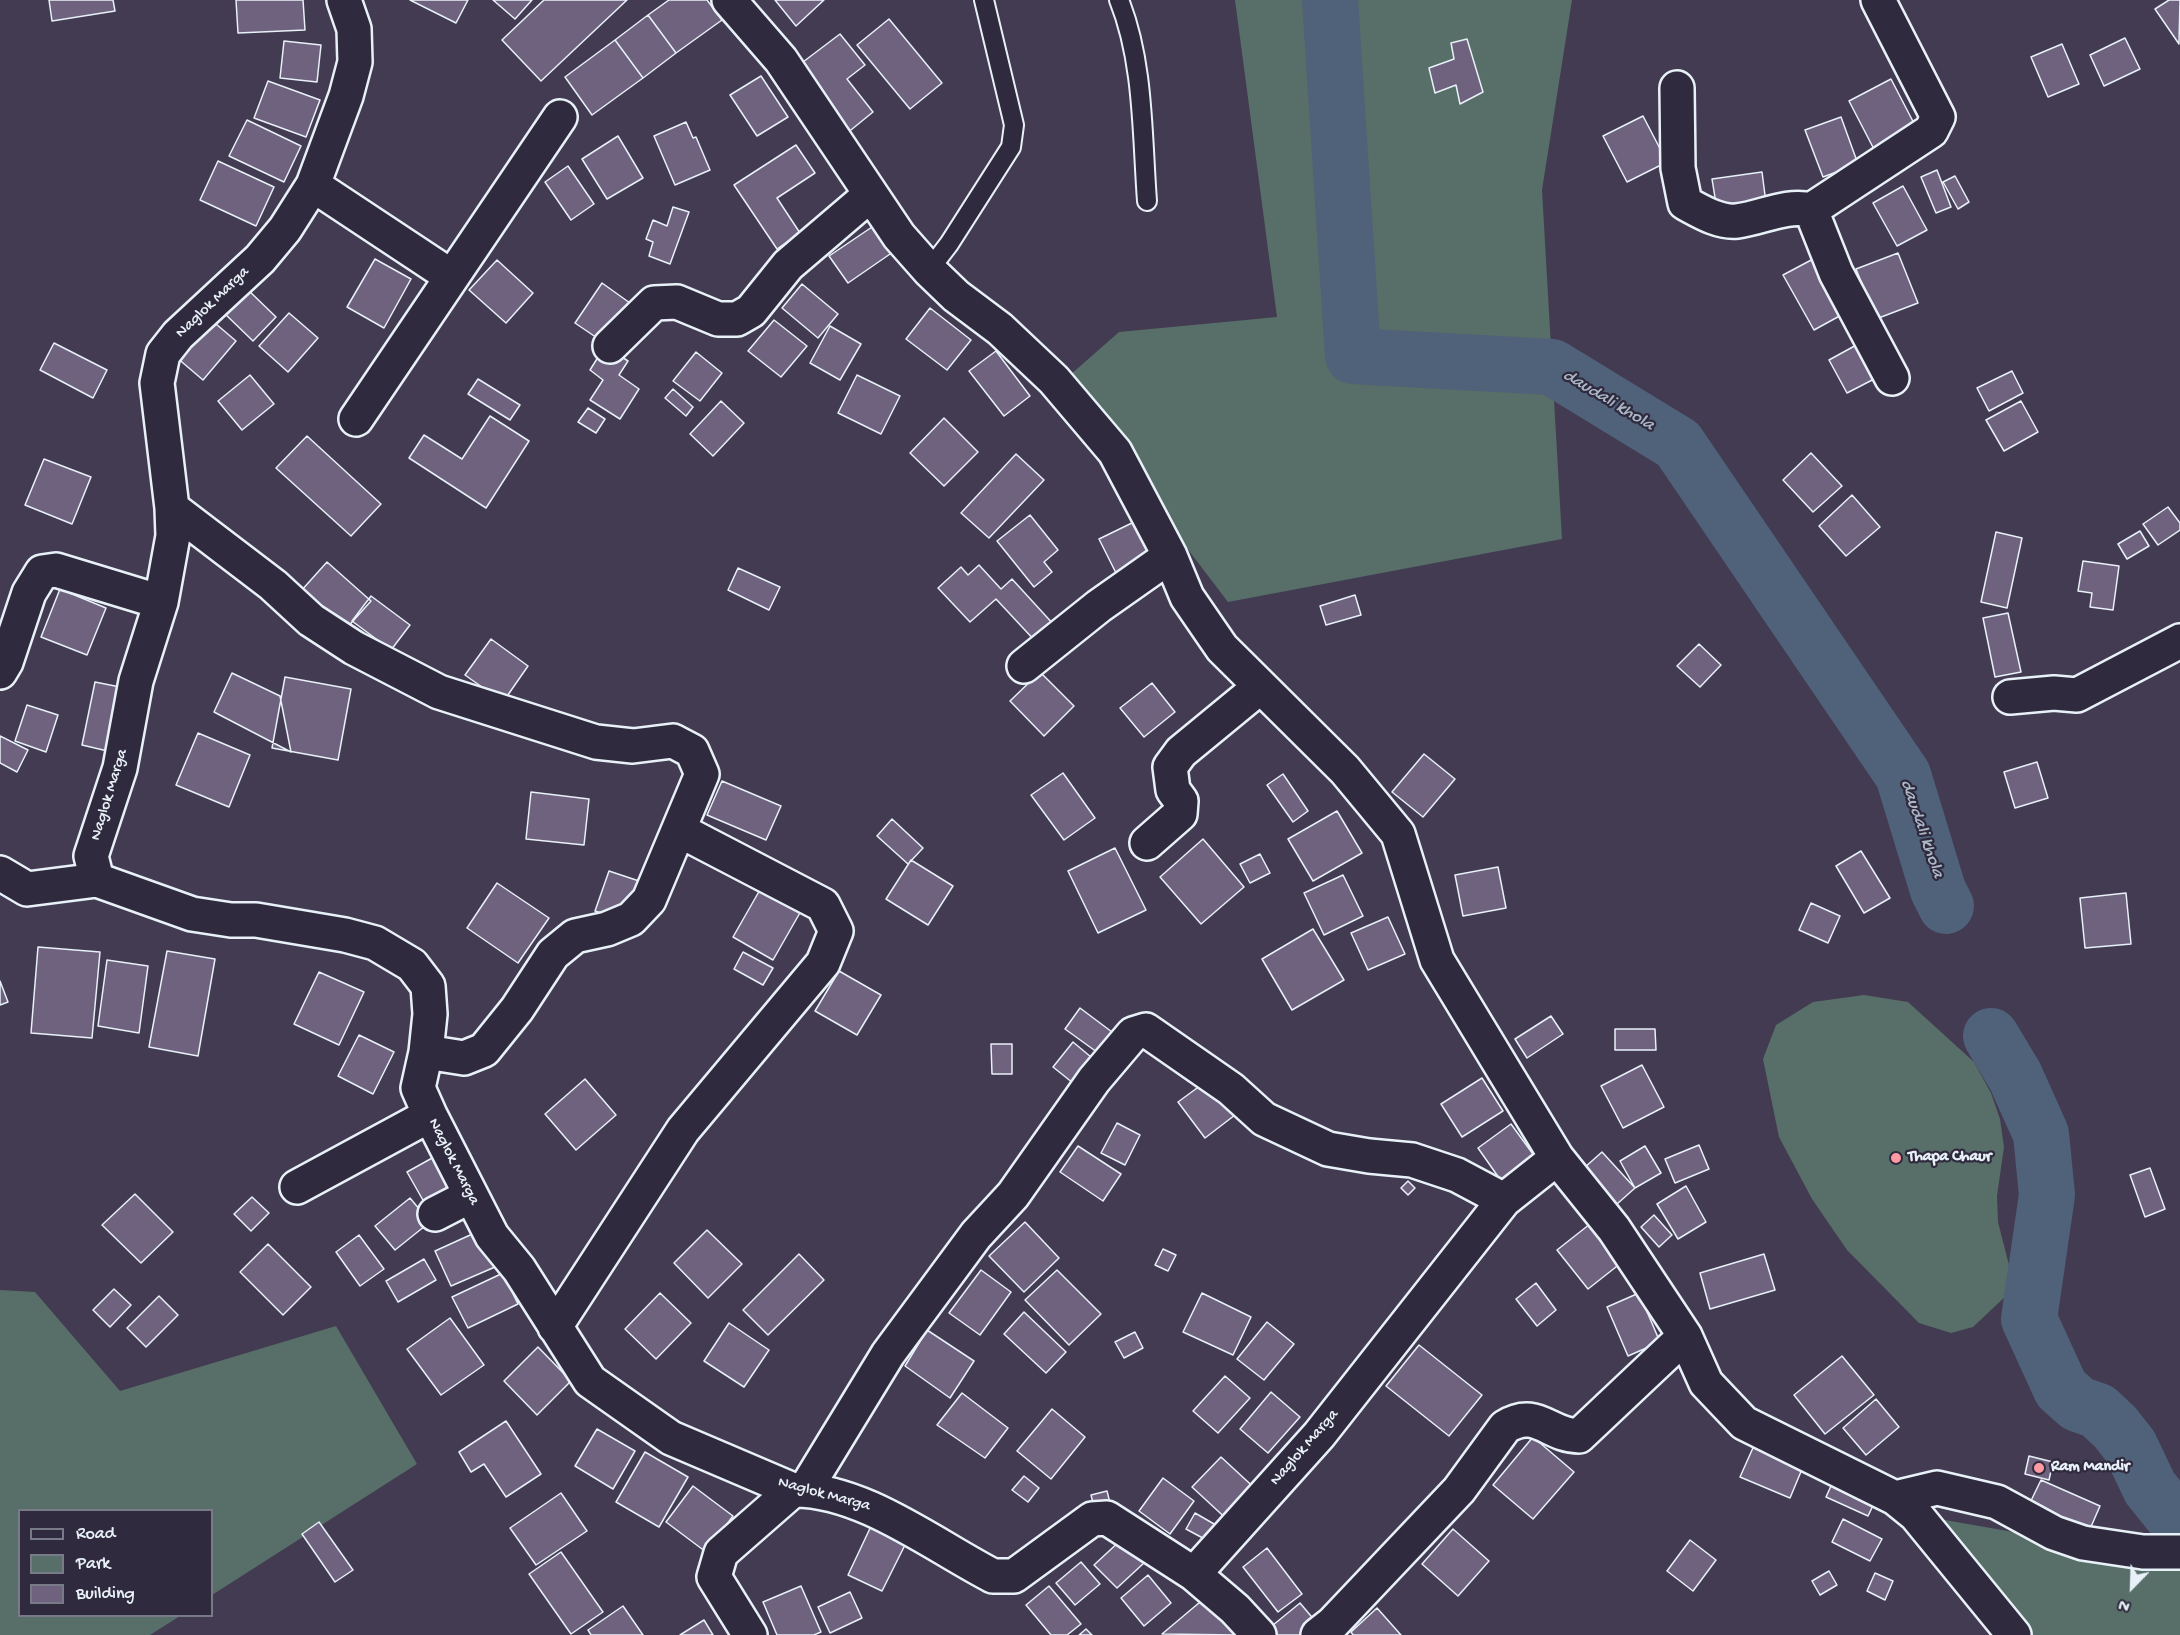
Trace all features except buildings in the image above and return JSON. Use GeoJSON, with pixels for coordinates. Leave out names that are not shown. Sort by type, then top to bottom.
{"type":"FeatureCollection","features":[{"type":"Feature","properties":{"kind":"street","name":"Naglok Marga"},"geometry":{"type":"LineString","coordinates":[[344,0],[354,29],[355,62],[346,96],[313,186],[285,229],[260,259],[178,335],[164,354],[157,383],[172,507],[173,536],[161,602],[136,681],[120,768],[91,856],[97,880],[192,914],[308,928],[375,943],[412,965],[428,986],[430,1014],[426,1052],[418,1088],[429,1115],[492,1236],[519,1269],[590,1381],[671,1438],[799,1490],[874,1508],[993,1576],[1014,1576],[1092,1519],[1107,1518],[1194,1574],[1319,1435],[1504,1200],[1557,1158]]}},
{"type":"Feature","properties":{"kind":"street"},"geometry":{"type":"LineString","coordinates":[[729,0],[782,60],[899,236],[956,296],[1000,329],[1062,389],[1115,452],[1170,556],[1187,597],[1222,648],[1345,770],[1398,834],[1437,960],[1557,1158],[1614,1229],[1686,1336],[1706,1383],[1744,1423],[1895,1497],[1916,1515],[2014,1635]]}},
{"type":"Feature","properties":{"kind":"street"},"geometry":{"type":"LineString","coordinates":[[1677,88],[1678,168],[1685,203],[1708,216],[1735,221],[1797,207],[1811,210],[1931,131],[1938,117],[1878,0]]}},
{"type":"Feature","properties":{"kind":"street"},"geometry":{"type":"LineString","coordinates":[[356,419],[560,117]]}},
{"type":"Feature","properties":{"kind":"street"},"geometry":{"type":"LineString","coordinates":[[313,186],[452,277]]}},
{"type":"Feature","properties":{"kind":"street"},"geometry":{"type":"LineString","coordinates":[[610,346],[654,303],[677,302],[718,319],[737,319],[751,311],[788,265],[870,195]]}},
{"type":"Feature","properties":{"kind":"street"},"geometry":{"type":"LineString","coordinates":[[1811,210],[1836,273],[1892,378]]}},
{"type":"Feature","properties":{"kind":"street"},"geometry":{"type":"LineString","coordinates":[[172,507],[273,585],[311,620],[354,648],[439,692],[596,742],[633,746],[673,741],[692,751],[702,774],[649,900],[631,919],[607,929],[575,936],[552,954],[517,1009],[484,1050],[464,1058],[426,1052]]}},
{"type":"Feature","properties":{"kind":"street"},"geometry":{"type":"LineString","coordinates":[[1024,666],[1099,606],[1170,556]]}},
{"type":"Feature","properties":{"kind":"street"},"geometry":{"type":"LineString","coordinates":[[0,672],[6,662],[29,593],[42,572],[56,570],[161,602]]}},
{"type":"Feature","properties":{"kind":"street"},"geometry":{"type":"LineString","coordinates":[[2010,697],[2054,693],[2076,695],[2180,641]]}},
{"type":"Feature","properties":{"kind":"street"},"geometry":{"type":"LineString","coordinates":[[1147,843],[1180,814],[1181,801],[1173,790],[1170,767],[1175,760],[1260,687]]}},
{"type":"Feature","properties":{"kind":"street"},"geometry":{"type":"LineString","coordinates":[[555,1327],[683,1130],[824,963],[836,931],[823,905],[679,830]]}},
{"type":"Feature","properties":{"kind":"street"},"geometry":{"type":"LineString","coordinates":[[0,873],[27,889],[97,880]]}},
{"type":"Feature","properties":{"kind":"street"},"geometry":{"type":"LineString","coordinates":[[750,1635],[714,1577],[721,1553],[799,1490],[888,1354],[976,1235],[1013,1195],[1094,1080],[1133,1034],[1146,1030],[1231,1089],[1264,1119],[1328,1149],[1412,1160],[1457,1175],[1504,1200]]}},
{"type":"Feature","properties":{"kind":"street"},"geometry":{"type":"LineString","coordinates":[[297,1187],[429,1115]]}},
{"type":"Feature","properties":{"kind":"street"},"geometry":{"type":"LineString","coordinates":[[435,1214],[470,1196]]}},
{"type":"Feature","properties":{"kind":"street"},"geometry":{"type":"LineString","coordinates":[[1318,1635],[1332,1624],[1459,1490],[1505,1427],[1516,1420],[1532,1419],[1567,1436],[1579,1436],[1686,1336]]}},
{"type":"Feature","properties":{"kind":"street"},"geometry":{"type":"LineString","coordinates":[[1895,1497],[1937,1488],[1997,1502],[2044,1528],[2082,1543],[2143,1552],[2180,1552]]}},
{"type":"Feature","properties":{"kind":"street"},"geometry":{"type":"LineString","coordinates":[[1194,1574],[1235,1609],[1259,1635]]}},
{"type":"Feature","properties":{"kind":"lane"},"geometry":{"type":"LineString","coordinates":[[929,270],[949,244],[1011,147],[1014,125],[984,0]]}},
{"type":"Feature","properties":{"kind":"lane"},"geometry":{"type":"LineString","coordinates":[[1119,0],[1129,25],[1137,80],[1147,201]]}},
{"type":"Feature","properties":{"kind":"green space"},"geometry":{"type":"Polygon","coordinates":[[[1235,0],[1572,0],[1542,190],[1562,539],[1228,602],[1061,383],[1119,332],[1277,317],[1235,0]]]}},
{"type":"Feature","properties":{"kind":"green space","name":"Thapa Chaur"},"geometry":{"type":"Polygon","coordinates":[[[1864,995],[1908,1002],[1974,1062],[1991,1093],[2000,1119],[2004,1147],[1997,1196],[1998,1222],[2011,1273],[2008,1294],[1973,1327],[1951,1333],[1919,1323],[1847,1250],[1812,1199],[1779,1137],[1763,1059],[1776,1025],[1813,1002],[1864,995]]]}},
{"type":"Feature","properties":{"kind":"green space"},"geometry":{"type":"Polygon","coordinates":[[[0,1290],[35,1292],[120,1391],[336,1326],[417,1464],[213,1594],[213,1509],[18,1509],[18,1617],[178,1617],[150,1635],[0,1635],[0,1290]]]}},
{"type":"Feature","properties":{"kind":"green space"},"geometry":{"type":"Polygon","coordinates":[[[1916,1515],[2180,1561],[2180,1635],[2007,1635],[1916,1515]]]}},
{"type":"Feature","properties":{"kind":"waterway","name":"daudali khola"},"geometry":{"type":"LineString","coordinates":[[1330,0],[1353,356],[1552,367],[1678,444],[1903,775],[1938,890],[1946,906]]}},
{"type":"Feature","properties":{"kind":"waterway","name":"daudali khola"},"geometry":{"type":"LineString","coordinates":[[1991,1036],[2015,1076],[2041,1134],[2047,1195],[2029,1319],[2061,1389],[2078,1404],[2098,1411],[2115,1427],[2130,1446],[2150,1488],[2180,1525]]}},
{"type":"Feature","properties":{"kind":"place","name":"Thapa Chaur"},"geometry":{"type":"Point","coordinates":[1896,1158]}},
{"type":"Feature","properties":{"kind":"place","name":"Ram Mandir"},"geometry":{"type":"Point","coordinates":[2039,1468]}}]}
